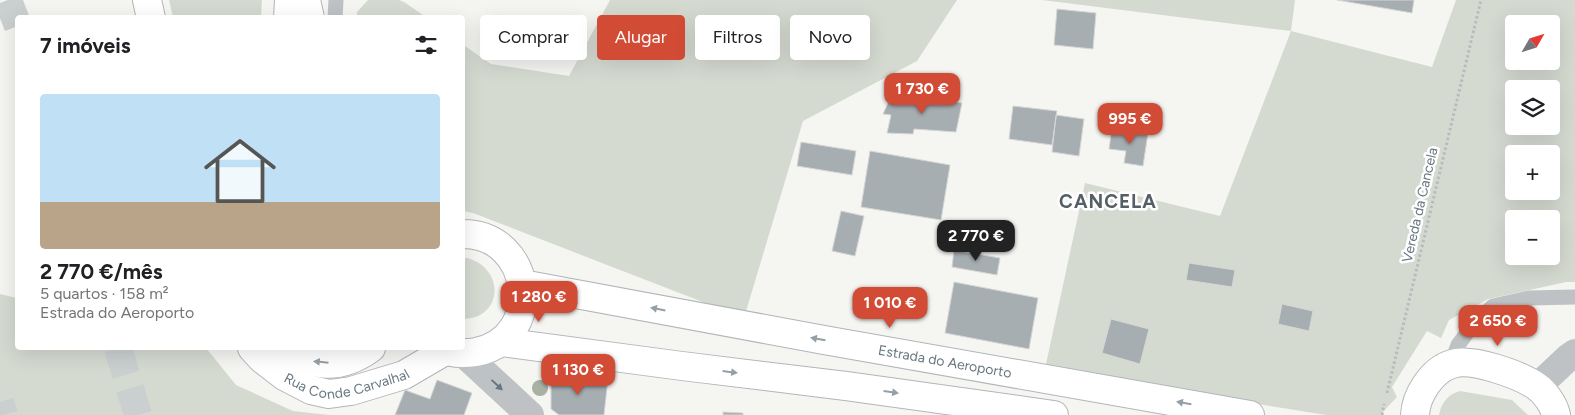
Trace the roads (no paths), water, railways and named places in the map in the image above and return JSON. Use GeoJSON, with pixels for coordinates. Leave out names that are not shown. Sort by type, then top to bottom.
{"type":"FeatureCollection","features":[{"type":"Feature","properties":{"kind":"main road"},"geometry":{"type":"LineString","coordinates":[[147,0],[150,15]]}},
{"type":"Feature","properties":{"kind":"main road"},"geometry":{"type":"LineString","coordinates":[[288,15],[289,0]]}},
{"type":"Feature","properties":{"kind":"main road"},"geometry":{"type":"LineString","coordinates":[[306,0],[309,15]]}},
{"type":"Feature","properties":{"kind":"main road"},"geometry":{"type":"LineString","coordinates":[[465,234],[472,234],[492,240],[507,252],[518,269],[522,284],[522,309],[514,327],[501,342]]}},
{"type":"Feature","properties":{"kind":"main road","name":"Estrada do Aeroporto"},"geometry":{"type":"LineString","coordinates":[[522,284],[824,340],[1250,415]]}},
{"type":"Feature","properties":{"kind":"main road"},"geometry":{"type":"LineString","coordinates":[[501,342],[846,386],[1054,415]]}},
{"type":"Feature","properties":{"kind":"main road","name":"Rua Conde Carvalhal"},"geometry":{"type":"LineString","coordinates":[[254,350],[284,376],[311,390],[330,394],[351,391],[404,376],[449,351],[483,351],[501,342]]}},
{"type":"Feature","properties":{"kind":"main road","name":"Rua Conde Carvalhal"},"geometry":{"type":"LineString","coordinates":[[284,350],[296,357],[319,363],[343,363],[368,350]]}},
{"type":"Feature","properties":{"kind":"main road"},"geometry":{"type":"LineString","coordinates":[[1414,414],[1418,397],[1435,374],[1451,364],[1464,362],[1494,368],[1537,387],[1548,398],[1556,415]]}},
{"type":"Feature","properties":{"kind":"street"},"geometry":{"type":"LineString","coordinates":[[449,351],[530,415]]}},
{"type":"Feature","properties":{"kind":"street"},"geometry":{"type":"LineString","coordinates":[[1537,387],[1575,353]]}},
{"type":"Feature","properties":{"kind":"lane"},"geometry":{"type":"LineString","coordinates":[[335,15],[336,0]]}},
{"type":"Feature","properties":{"kind":"lane"},"geometry":{"type":"LineString","coordinates":[[1451,364],[1458,345],[1472,326],[1493,306],[1529,298],[1575,296]]}},
{"type":"Feature","properties":{"kind":"tunnel"},"geometry":{"type":"LineString","coordinates":[[8,0],[15,18]]}},
{"type":"Feature","properties":{"kind":"tunnel"},"geometry":{"type":"LineString","coordinates":[[119,350],[138,415]]}},
{"type":"Feature","properties":{"kind":"tunnel"},"geometry":{"type":"LineString","coordinates":[[0,402],[4,415]]}},
{"type":"Feature","properties":{"kind":"district","name":"CANCELA"},"geometry":{"type":"Point","coordinates":[1108,201]}}]}
